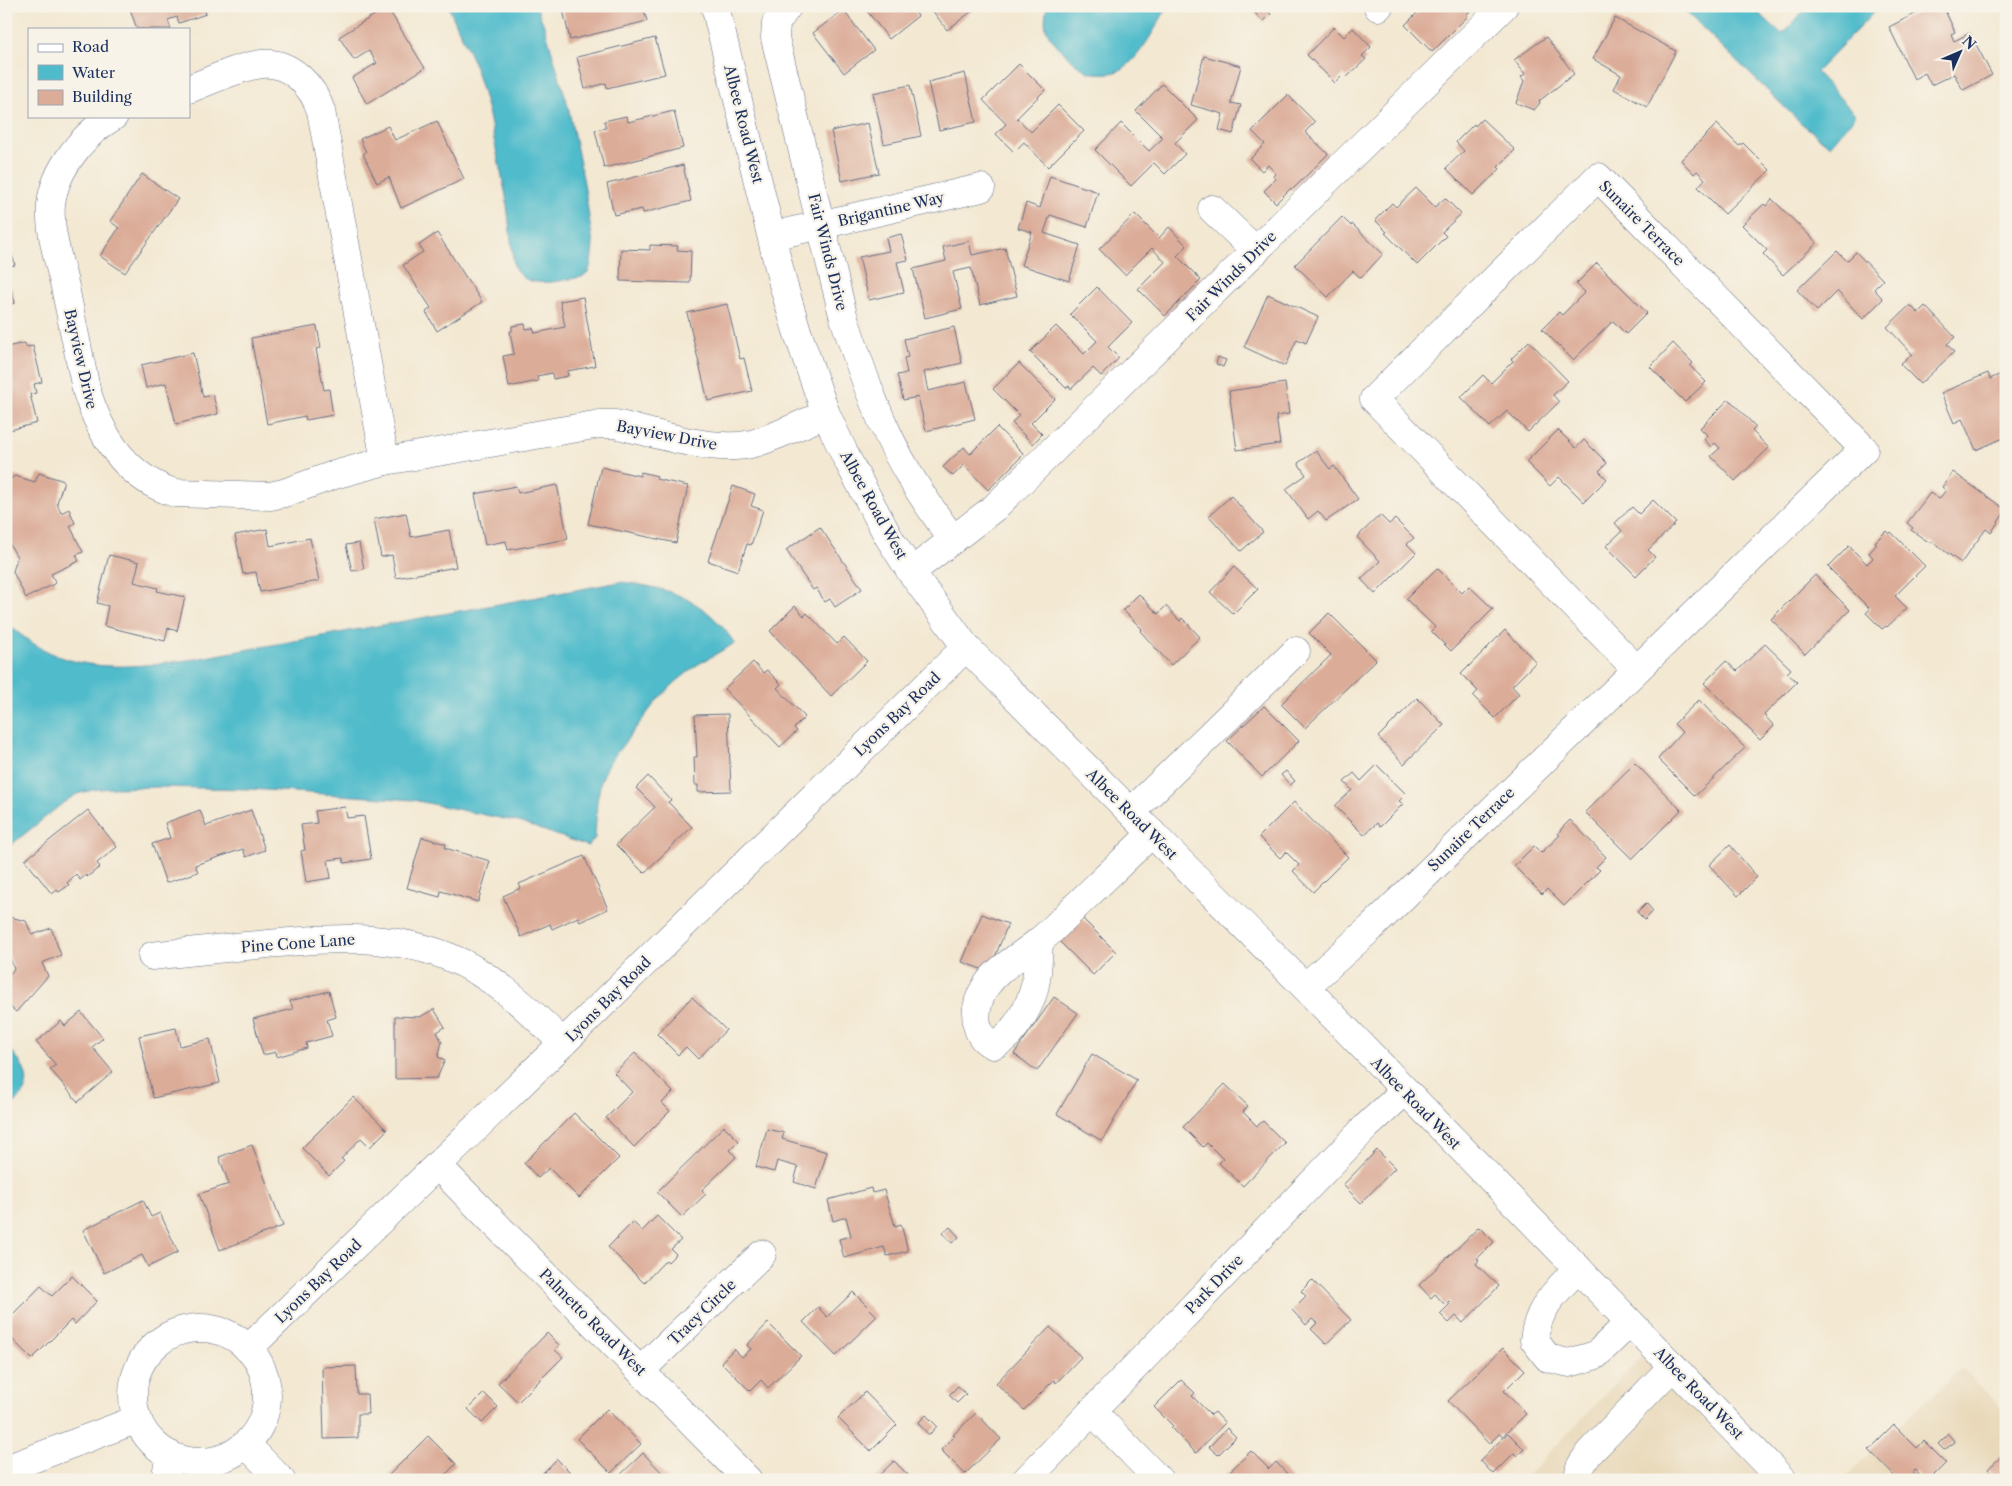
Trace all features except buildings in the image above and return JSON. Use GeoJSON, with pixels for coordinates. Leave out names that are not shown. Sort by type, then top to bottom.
{"type":"FeatureCollection","features":[{"type":"Feature","properties":{"kind":"street","name":"Albee Road West"},"geometry":{"type":"LineString","coordinates":[[715,6],[797,331],[826,414],[866,496],[911,572],[966,647],[1305,987],[1673,1366],[1773,1476]]}},
{"type":"Feature","properties":{"kind":"street","name":"Fair Winds Drive"},"geometry":{"type":"LineString","coordinates":[[788,6],[776,23],[775,38],[843,315],[877,407],[910,476],[953,540]]}},
{"type":"Feature","properties":{"kind":"street","name":"Fair Winds Drive"},"geometry":{"type":"LineString","coordinates":[[911,572],[994,508],[1504,6]]}},
{"type":"Feature","properties":{"kind":"street"},"geometry":{"type":"LineString","coordinates":[[190,88],[253,66],[273,65],[288,70],[302,79],[318,99],[385,460]]}},
{"type":"Feature","properties":{"kind":"street","name":"Bayview Drive"},"geometry":{"type":"LineString","coordinates":[[111,118],[89,133],[77,146],[64,167],[55,190],[51,220],[86,388],[94,414],[116,451],[132,469],[152,484],[164,490],[175,493],[270,496],[385,460],[600,424],[615,424],[710,446],[752,444],[826,414]]}},
{"type":"Feature","properties":{"kind":"street","name":"Sunaire Terrace"},"geometry":{"type":"LineString","coordinates":[[1305,987],[1370,928],[1864,449],[1598,177],[1374,398],[1636,669]]}},
{"type":"Feature","properties":{"kind":"street","name":"Brigantine Way"},"geometry":{"type":"LineString","coordinates":[[772,236],[981,188]]}},
{"type":"Feature","properties":{"kind":"street"},"geometry":{"type":"LineString","coordinates":[[1212,209],[1256,251]]}},
{"type":"Feature","properties":{"kind":"street","name":"Lyons Bay Road"},"geometry":{"type":"LineString","coordinates":[[248,1349],[438,1166],[966,647]]}},
{"type":"Feature","properties":{"kind":"street"},"geometry":{"type":"LineString","coordinates":[[1131,812],[1296,650]]}},
{"type":"Feature","properties":{"kind":"street"},"geometry":{"type":"LineString","coordinates":[[1039,942],[1152,833]]}},
{"type":"Feature","properties":{"kind":"street","name":"Pine Cone Lane"},"geometry":{"type":"LineString","coordinates":[[152,956],[314,939],[353,938],[385,940],[450,957],[481,974],[511,995],[563,1043]]}},
{"type":"Feature","properties":{"kind":"street","name":"Park Drive"},"geometry":{"type":"LineString","coordinates":[[1026,1480],[1368,1126],[1405,1091]]}},
{"type":"Feature","properties":{"kind":"street","name":"Palmetto Road West"},"geometry":{"type":"LineString","coordinates":[[438,1166],[748,1480]]}},
{"type":"Feature","properties":{"kind":"street","name":"Tracy Circle"},"geometry":{"type":"LineString","coordinates":[[641,1370],[762,1254]]}},
{"type":"Feature","properties":{"kind":"street"},"geometry":{"type":"LineString","coordinates":[[1578,1268],[1548,1301],[1536,1323],[1534,1340],[1548,1358],[1569,1363],[1596,1355],[1630,1322]]}},
{"type":"Feature","properties":{"kind":"street"},"geometry":{"type":"LineString","coordinates":[[193,1329],[213,1330],[232,1336],[248,1349],[261,1366],[267,1387],[266,1408],[259,1428],[246,1444],[233,1454],[217,1460],[205,1471],[185,1460],[167,1467],[156,1445],[145,1433],[138,1419],[134,1399],[135,1379],[143,1360],[156,1345],[173,1334],[193,1329]]}},
{"type":"Feature","properties":{"kind":"street"},"geometry":{"type":"LineString","coordinates":[[1578,1480],[1580,1467],[1589,1453],[1673,1366]]}},
{"type":"Feature","properties":{"kind":"street"},"geometry":{"type":"LineString","coordinates":[[1092,1411],[1159,1480]]}},
{"type":"Feature","properties":{"kind":"street"},"geometry":{"type":"LineString","coordinates":[[6,1469],[138,1419]]}},
{"type":"Feature","properties":{"kind":"street"},"geometry":{"type":"LineString","coordinates":[[246,1444],[281,1480]]}},
{"type":"Feature","properties":{"kind":"shaded area"},"geometry":{"type":"Polygon","coordinates":[[[1643,1355],[1764,1480],[1523,1480],[1643,1355]]]}},
{"type":"Feature","properties":{"kind":"shaded area"},"geometry":{"type":"Polygon","coordinates":[[[1961,1368],[2006,1412],[2006,1480],[1842,1480],[1961,1368]]]}},
{"type":"Feature","properties":{"kind":"water"},"geometry":{"type":"Polygon","coordinates":[[[448,6],[536,6],[545,28],[568,106],[584,183],[593,244],[591,265],[588,272],[582,277],[554,282],[535,282],[519,274],[514,266],[506,196],[488,111],[474,63],[448,6]]]}},
{"type":"Feature","properties":{"kind":"water"},"geometry":{"type":"Polygon","coordinates":[[[1048,6],[1168,6],[1146,44],[1132,61],[1116,72],[1102,74],[1084,70],[1066,55],[1047,32],[1045,26],[1048,6]]]}},
{"type":"Feature","properties":{"kind":"water"},"geometry":{"type":"Polygon","coordinates":[[[1680,6],[1751,6],[1782,34],[1809,6],[1880,6],[1816,72],[1856,115],[1830,146],[1801,123],[1680,6]]]}},
{"type":"Feature","properties":{"kind":"water"},"geometry":{"type":"Polygon","coordinates":[[[620,582],[670,592],[694,603],[718,622],[735,643],[697,665],[658,699],[609,763],[601,781],[597,801],[595,838],[588,846],[519,822],[413,800],[250,789],[157,787],[111,788],[77,794],[6,849],[6,622],[28,640],[72,661],[95,665],[143,665],[195,659],[620,582]]]}},
{"type":"Feature","properties":{"kind":"water"},"geometry":{"type":"Polygon","coordinates":[[[6,1044],[24,1069],[27,1082],[21,1096],[6,1109],[6,1044]]]}}]}
